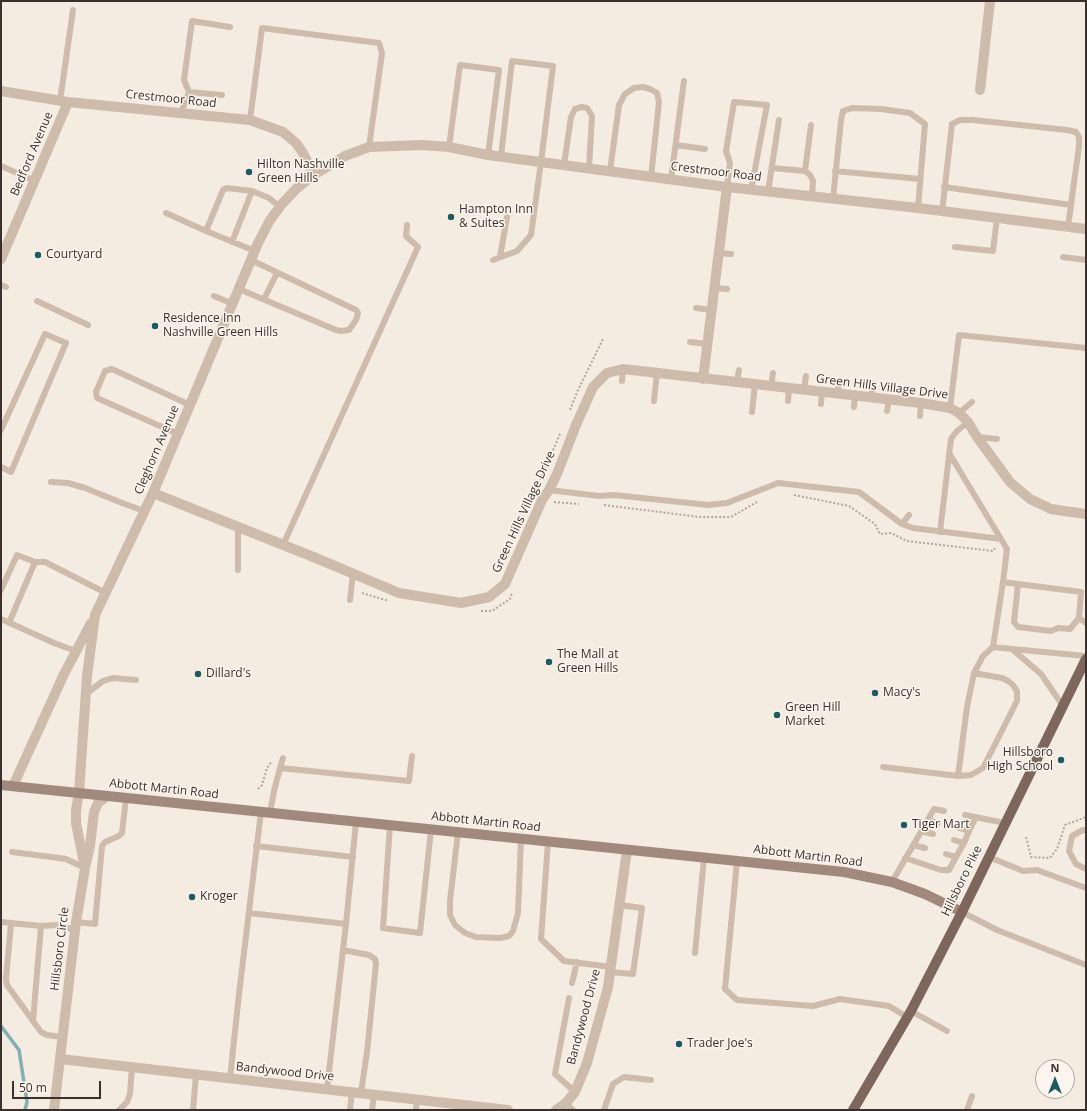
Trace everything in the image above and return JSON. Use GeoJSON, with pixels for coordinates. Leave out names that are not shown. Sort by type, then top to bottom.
{"type":"FeatureCollection","features":[{"type":"Feature","properties":{"kind":"main road","name":"Hillsboro Pike"},"geometry":{"type":"LineString","coordinates":[[853,1110],[909,1014],[962,912],[1086,659]]}},
{"type":"Feature","properties":{"kind":"main road","name":"Abbott Martin Road"},"geometry":{"type":"LineString","coordinates":[[1,785],[844,872],[892,882],[925,894],[962,912]]}},
{"type":"Feature","properties":{"kind":"street"},"geometry":{"type":"LineString","coordinates":[[980,90],[990,1]]}},
{"type":"Feature","properties":{"kind":"street","name":"Crestmoor Road"},"geometry":{"type":"LineString","coordinates":[[1,91],[64,101],[250,120],[283,132],[296,143],[314,175]]}},
{"type":"Feature","properties":{"kind":"street","name":"Bedford Avenue"},"geometry":{"type":"LineString","coordinates":[[1,259],[35,181],[64,101]]}},
{"type":"Feature","properties":{"kind":"street","name":"Crestmoor Road"},"geometry":{"type":"LineString","coordinates":[[345,156],[369,147],[422,145],[449,147],[488,155],[727,187],[918,208],[1086,229]]}},
{"type":"Feature","properties":{"kind":"street","name":"Cleghorn Avenue"},"geometry":{"type":"LineString","coordinates":[[79,793],[87,676],[95,616],[153,493],[232,304],[270,220],[280,206],[296,189],[314,175],[345,156]]}},
{"type":"Feature","properties":{"kind":"street"},"geometry":{"type":"LineString","coordinates":[[703,379],[727,187]]}},
{"type":"Feature","properties":{"kind":"street","name":"Green Hills Village Drive"},"geometry":{"type":"LineString","coordinates":[[153,493],[399,593],[461,603],[489,597],[505,584],[542,500],[557,474],[593,387],[607,373],[623,369],[921,403],[954,410],[968,422],[977,437],[1010,482],[1030,499],[1051,509],[1086,514]]}},
{"type":"Feature","properties":{"kind":"street"},"geometry":{"type":"LineString","coordinates":[[12,786],[64,674],[95,616]]}},
{"type":"Feature","properties":{"kind":"street","name":"Hillsboro Circle"},"geometry":{"type":"LineString","coordinates":[[54,1110],[76,926],[85,868],[76,824],[76,810],[79,793]]}},
{"type":"Feature","properties":{"kind":"street"},"geometry":{"type":"LineString","coordinates":[[85,868],[90,846],[94,812],[98,803],[107,796]]}},
{"type":"Feature","properties":{"kind":"street","name":"Bandywood Drive"},"geometry":{"type":"LineString","coordinates":[[556,1110],[570,1107],[587,1063],[608,988],[627,850]]}},
{"type":"Feature","properties":{"kind":"street","name":"Bandywood Drive"},"geometry":{"type":"LineString","coordinates":[[60,1059],[374,1095],[416,1105],[508,1110]]}},
{"type":"Feature","properties":{"kind":"lane"},"geometry":{"type":"LineString","coordinates":[[64,101],[73,10]]}},
{"type":"Feature","properties":{"kind":"lane"},"geometry":{"type":"LineString","coordinates":[[181,113],[189,92],[184,80],[192,21],[230,27]]}},
{"type":"Feature","properties":{"kind":"lane"},"geometry":{"type":"LineString","coordinates":[[250,120],[262,28],[379,43],[382,53],[369,147]]}},
{"type":"Feature","properties":{"kind":"lane"},"geometry":{"type":"LineString","coordinates":[[493,260],[517,251],[531,235],[553,66],[512,61],[501,156]]}},
{"type":"Feature","properties":{"kind":"lane"},"geometry":{"type":"LineString","coordinates":[[449,147],[460,65],[498,70],[488,155]]}},
{"type":"Feature","properties":{"kind":"lane"},"geometry":{"type":"LineString","coordinates":[[671,179],[684,82]]}},
{"type":"Feature","properties":{"kind":"lane"},"geometry":{"type":"LineString","coordinates":[[610,171],[619,105],[624,94],[634,88],[643,87],[650,89],[657,94],[659,102],[651,177]]}},
{"type":"Feature","properties":{"kind":"lane"},"geometry":{"type":"LineString","coordinates":[[189,92],[222,95]]}},
{"type":"Feature","properties":{"kind":"lane"},"geometry":{"type":"LineString","coordinates":[[727,187],[730,164],[726,151],[734,102],[766,105],[751,190]]}},
{"type":"Feature","properties":{"kind":"lane"},"geometry":{"type":"LineString","coordinates":[[564,165],[571,117],[575,109],[582,107],[587,108],[592,116],[589,168]]}},
{"type":"Feature","properties":{"kind":"lane"},"geometry":{"type":"LineString","coordinates":[[833,199],[843,111],[852,108],[881,109],[910,113],[925,124],[918,208]]}},
{"type":"Feature","properties":{"kind":"lane"},"geometry":{"type":"LineString","coordinates":[[768,192],[779,120]]}},
{"type":"Feature","properties":{"kind":"lane"},"geometry":{"type":"LineString","coordinates":[[942,212],[952,124],[960,120],[973,120],[1067,130],[1076,132],[1079,137],[1068,227]]}},
{"type":"Feature","properties":{"kind":"lane"},"geometry":{"type":"LineString","coordinates":[[805,171],[811,125]]}},
{"type":"Feature","properties":{"kind":"lane"},"geometry":{"type":"LineString","coordinates":[[676,145],[705,149]]}},
{"type":"Feature","properties":{"kind":"lane"},"geometry":{"type":"LineString","coordinates":[[1,166],[35,181]]}},
{"type":"Feature","properties":{"kind":"lane"},"geometry":{"type":"LineString","coordinates":[[772,168],[805,171],[810,175],[813,181],[812,197]]}},
{"type":"Feature","properties":{"kind":"lane"},"geometry":{"type":"LineString","coordinates":[[836,170],[920,179]]}},
{"type":"Feature","properties":{"kind":"lane"},"geometry":{"type":"LineString","coordinates":[[206,231],[223,190],[227,188],[252,191],[269,198],[280,206]]}},
{"type":"Feature","properties":{"kind":"lane"},"geometry":{"type":"LineString","coordinates":[[944,188],[1071,205]]}},
{"type":"Feature","properties":{"kind":"lane"},"geometry":{"type":"LineString","coordinates":[[232,242],[252,191]]}},
{"type":"Feature","properties":{"kind":"lane"},"geometry":{"type":"LineString","coordinates":[[166,213],[232,242],[277,273],[356,310],[358,313],[356,320],[349,330],[336,330],[239,288]]}},
{"type":"Feature","properties":{"kind":"lane"},"geometry":{"type":"LineString","coordinates":[[500,257],[507,217]]}},
{"type":"Feature","properties":{"kind":"lane"},"geometry":{"type":"LineString","coordinates":[[955,247],[993,251],[997,218]]}},
{"type":"Feature","properties":{"kind":"lane"},"geometry":{"type":"LineString","coordinates":[[283,545],[418,247],[406,236],[407,225]]}},
{"type":"Feature","properties":{"kind":"lane"},"geometry":{"type":"LineString","coordinates":[[719,253],[731,254]]}},
{"type":"Feature","properties":{"kind":"lane"},"geometry":{"type":"LineString","coordinates":[[1063,257],[1086,260]]}},
{"type":"Feature","properties":{"kind":"lane"},"geometry":{"type":"LineString","coordinates":[[264,299],[277,273]]}},
{"type":"Feature","properties":{"kind":"lane"},"geometry":{"type":"LineString","coordinates":[[714,288],[727,289]]}},
{"type":"Feature","properties":{"kind":"lane"},"geometry":{"type":"LineString","coordinates":[[214,296],[232,304]]}},
{"type":"Feature","properties":{"kind":"lane"},"geometry":{"type":"LineString","coordinates":[[37,301],[88,325]]}},
{"type":"Feature","properties":{"kind":"lane"},"geometry":{"type":"LineString","coordinates":[[696,308],[712,310]]}},
{"type":"Feature","properties":{"kind":"lane"},"geometry":{"type":"LineString","coordinates":[[1,430],[45,334],[66,343],[10,474],[1,467]]}},
{"type":"Feature","properties":{"kind":"lane"},"geometry":{"type":"LineString","coordinates":[[972,402],[954,410],[959,335],[1086,348]]}},
{"type":"Feature","properties":{"kind":"lane"},"geometry":{"type":"LineString","coordinates":[[690,342],[707,344]]}},
{"type":"Feature","properties":{"kind":"lane"},"geometry":{"type":"LineString","coordinates":[[178,434],[97,398],[96,392],[105,371],[112,369],[190,405]]}},
{"type":"Feature","properties":{"kind":"lane"},"geometry":{"type":"LineString","coordinates":[[622,381],[623,369]]}},
{"type":"Feature","properties":{"kind":"lane"},"geometry":{"type":"LineString","coordinates":[[737,382],[739,370]]}},
{"type":"Feature","properties":{"kind":"lane"},"geometry":{"type":"LineString","coordinates":[[654,401],[657,373]]}},
{"type":"Feature","properties":{"kind":"lane"},"geometry":{"type":"LineString","coordinates":[[772,387],[773,373]]}},
{"type":"Feature","properties":{"kind":"lane"},"geometry":{"type":"LineString","coordinates":[[804,390],[806,376]]}},
{"type":"Feature","properties":{"kind":"lane"},"geometry":{"type":"LineString","coordinates":[[838,394],[839,381]]}},
{"type":"Feature","properties":{"kind":"lane"},"geometry":{"type":"LineString","coordinates":[[752,412],[755,384]]}},
{"type":"Feature","properties":{"kind":"lane"},"geometry":{"type":"LineString","coordinates":[[871,397],[873,384]]}},
{"type":"Feature","properties":{"kind":"lane"},"geometry":{"type":"LineString","coordinates":[[788,401],[789,388]]}},
{"type":"Feature","properties":{"kind":"lane"},"geometry":{"type":"LineString","coordinates":[[821,404],[822,392]]}},
{"type":"Feature","properties":{"kind":"lane"},"geometry":{"type":"LineString","coordinates":[[854,408],[855,396]]}},
{"type":"Feature","properties":{"kind":"lane"},"geometry":{"type":"LineString","coordinates":[[887,411],[889,400]]}},
{"type":"Feature","properties":{"kind":"lane"},"geometry":{"type":"LineString","coordinates":[[920,416],[921,403]]}},
{"type":"Feature","properties":{"kind":"lane"},"geometry":{"type":"LineString","coordinates":[[940,532],[950,444],[953,436],[968,422]]}},
{"type":"Feature","properties":{"kind":"lane"},"geometry":{"type":"LineString","coordinates":[[977,437],[997,439]]}},
{"type":"Feature","properties":{"kind":"lane"},"geometry":{"type":"LineString","coordinates":[[949,454],[1007,549],[993,647],[983,656],[974,674],[967,706],[958,776]]}},
{"type":"Feature","properties":{"kind":"lane"},"geometry":{"type":"LineString","coordinates":[[51,482],[68,483],[85,488],[144,511]]}},
{"type":"Feature","properties":{"kind":"lane"},"geometry":{"type":"LineString","coordinates":[[549,490],[599,496],[614,495],[708,505],[727,503],[778,483],[859,492],[902,524],[913,528],[1001,539]]}},
{"type":"Feature","properties":{"kind":"lane"},"geometry":{"type":"LineString","coordinates":[[902,524],[909,515]]}},
{"type":"Feature","properties":{"kind":"lane"},"geometry":{"type":"LineString","coordinates":[[238,527],[238,570]]}},
{"type":"Feature","properties":{"kind":"lane"},"geometry":{"type":"LineString","coordinates":[[1,590],[17,554],[35,562],[45,562],[106,593]]}},
{"type":"Feature","properties":{"kind":"lane"},"geometry":{"type":"LineString","coordinates":[[9,623],[35,562]]}},
{"type":"Feature","properties":{"kind":"lane"},"geometry":{"type":"LineString","coordinates":[[350,600],[353,574]]}},
{"type":"Feature","properties":{"kind":"lane"},"geometry":{"type":"LineString","coordinates":[[1003,582],[1081,592],[1079,618],[1070,629],[1058,628],[1051,631],[1018,627],[1014,622],[1018,584]]}},
{"type":"Feature","properties":{"kind":"lane"},"geometry":{"type":"LineString","coordinates":[[1079,618],[1086,623]]}},
{"type":"Feature","properties":{"kind":"lane"},"geometry":{"type":"LineString","coordinates":[[1,620],[76,651]]}},
{"type":"Feature","properties":{"kind":"lane"},"geometry":{"type":"LineString","coordinates":[[993,647],[1086,656]]}},
{"type":"Feature","properties":{"kind":"lane"},"geometry":{"type":"LineString","coordinates":[[1012,650],[1041,674],[1063,706]]}},
{"type":"Feature","properties":{"kind":"lane"},"geometry":{"type":"LineString","coordinates":[[883,768],[958,776],[971,775],[983,768],[1017,701],[1017,691],[1014,686],[1002,678],[974,674]]}},
{"type":"Feature","properties":{"kind":"lane"},"geometry":{"type":"LineString","coordinates":[[86,694],[102,681],[113,678],[136,680]]}},
{"type":"Feature","properties":{"kind":"lane"},"geometry":{"type":"LineString","coordinates":[[280,768],[409,781],[412,756]]}},
{"type":"Feature","properties":{"kind":"lane"},"geometry":{"type":"LineString","coordinates":[[230,1078],[256,846],[265,812],[274,791],[283,758]]}},
{"type":"Feature","properties":{"kind":"lane"},"geometry":{"type":"LineString","coordinates":[[1,922],[41,926],[76,926],[95,924],[102,846],[105,842],[119,836],[122,832],[126,798]]}},
{"type":"Feature","properties":{"kind":"lane"},"geometry":{"type":"LineString","coordinates":[[892,882],[934,809],[944,811]]}},
{"type":"Feature","properties":{"kind":"lane"},"geometry":{"type":"LineString","coordinates":[[966,815],[1005,823]]}},
{"type":"Feature","properties":{"kind":"lane"},"geometry":{"type":"LineString","coordinates":[[905,858],[941,870],[949,870],[976,817]]}},
{"type":"Feature","properties":{"kind":"lane"},"geometry":{"type":"LineString","coordinates":[[928,820],[938,823]]}},
{"type":"Feature","properties":{"kind":"lane"},"geometry":{"type":"LineString","coordinates":[[327,1090],[356,822]]}},
{"type":"Feature","properties":{"kind":"lane"},"geometry":{"type":"LineString","coordinates":[[390,825],[382,928],[420,933],[431,830]]}},
{"type":"Feature","properties":{"kind":"lane"},"geometry":{"type":"LineString","coordinates":[[959,828],[970,831]]}},
{"type":"Feature","properties":{"kind":"lane"},"geometry":{"type":"LineString","coordinates":[[1086,830],[1072,836],[1069,851],[1076,864],[1086,869]]}},
{"type":"Feature","properties":{"kind":"lane"},"geometry":{"type":"LineString","coordinates":[[921,831],[933,834]]}},
{"type":"Feature","properties":{"kind":"lane"},"geometry":{"type":"LineString","coordinates":[[458,832],[450,914],[455,925],[464,933],[476,937],[500,938],[509,936],[513,931],[518,913],[521,839]]}},
{"type":"Feature","properties":{"kind":"lane"},"geometry":{"type":"LineString","coordinates":[[954,840],[964,843]]}},
{"type":"Feature","properties":{"kind":"lane"},"geometry":{"type":"LineString","coordinates":[[548,842],[541,939],[564,961],[577,962],[633,974],[642,908],[619,905]]}},
{"type":"Feature","properties":{"kind":"lane"},"geometry":{"type":"LineString","coordinates":[[913,845],[925,848]]}},
{"type":"Feature","properties":{"kind":"lane"},"geometry":{"type":"LineString","coordinates":[[256,846],[353,857]]}},
{"type":"Feature","properties":{"kind":"lane"},"geometry":{"type":"LineString","coordinates":[[12,852],[59,858],[85,868]]}},
{"type":"Feature","properties":{"kind":"lane"},"geometry":{"type":"LineString","coordinates":[[946,854],[956,857]]}},
{"type":"Feature","properties":{"kind":"lane"},"geometry":{"type":"LineString","coordinates":[[989,857],[1023,872],[1037,870],[1086,888]]}},
{"type":"Feature","properties":{"kind":"lane"},"geometry":{"type":"LineString","coordinates":[[695,953],[704,858]]}},
{"type":"Feature","properties":{"kind":"lane"},"geometry":{"type":"LineString","coordinates":[[737,861],[725,989],[737,1000],[813,1006],[840,1000],[847,1000],[889,1006],[947,1030]]}},
{"type":"Feature","properties":{"kind":"lane"},"geometry":{"type":"LineString","coordinates":[[962,912],[997,930],[1086,965]]}},
{"type":"Feature","properties":{"kind":"lane"},"geometry":{"type":"LineString","coordinates":[[248,913],[346,924]]}},
{"type":"Feature","properties":{"kind":"lane"},"geometry":{"type":"LineString","coordinates":[[11,923],[7,984],[41,1032],[44,1034],[62,1037]]}},
{"type":"Feature","properties":{"kind":"lane"},"geometry":{"type":"LineString","coordinates":[[33,1021],[41,926]]}},
{"type":"Feature","properties":{"kind":"lane"},"geometry":{"type":"LineString","coordinates":[[343,950],[369,955],[375,959],[376,964],[367,1052],[350,1110]]}},
{"type":"Feature","properties":{"kind":"lane"},"geometry":{"type":"LineString","coordinates":[[572,983],[577,962]]}},
{"type":"Feature","properties":{"kind":"lane"},"geometry":{"type":"LineString","coordinates":[[569,998],[555,1074],[575,1092]]}},
{"type":"Feature","properties":{"kind":"lane"},"geometry":{"type":"LineString","coordinates":[[119,1110],[127,1102],[130,1094],[132,1067]]}},
{"type":"Feature","properties":{"kind":"lane"},"geometry":{"type":"LineString","coordinates":[[192,1110],[196,1075]]}},
{"type":"Feature","properties":{"kind":"lane"},"geometry":{"type":"LineString","coordinates":[[604,1110],[613,1084],[624,1077],[651,1080]]}},
{"type":"Feature","properties":{"kind":"lane"},"geometry":{"type":"LineString","coordinates":[[372,1110],[374,1095]]}},
{"type":"Feature","properties":{"kind":"lane"},"geometry":{"type":"LineString","coordinates":[[967,1110],[972,1096]]}},
{"type":"Feature","properties":{"kind":"path"},"geometry":{"type":"LineString","coordinates":[[570,410],[603,339]]}},
{"type":"Feature","properties":{"kind":"path"},"geometry":{"type":"LineString","coordinates":[[534,493],[561,431]]}},
{"type":"Feature","properties":{"kind":"path"},"geometry":{"type":"LineString","coordinates":[[788,493],[850,506],[875,524],[880,534],[891,533],[907,541],[993,551],[996,547]]}},
{"type":"Feature","properties":{"kind":"path"},"geometry":{"type":"LineString","coordinates":[[603,505],[699,517],[731,517],[761,500]]}},
{"type":"Feature","properties":{"kind":"path"},"geometry":{"type":"LineString","coordinates":[[553,502],[582,504]]}},
{"type":"Feature","properties":{"kind":"path"},"geometry":{"type":"LineString","coordinates":[[477,611],[492,611],[510,599],[513,592]]}},
{"type":"Feature","properties":{"kind":"path"},"geometry":{"type":"LineString","coordinates":[[362,593],[385,601],[393,602]]}},
{"type":"Feature","properties":{"kind":"path"},"geometry":{"type":"LineString","coordinates":[[258,790],[264,782],[268,768],[274,759]]}},
{"type":"Feature","properties":{"kind":"path"},"geometry":{"type":"LineString","coordinates":[[1026,837],[1031,858],[1050,858],[1057,849],[1065,826],[1086,817]]}},
{"type":"Feature","properties":{"kind":"waterway"},"geometry":{"type":"LineString","coordinates":[[1,1026],[19,1050],[27,1102],[25,1110]]}},
{"type":"Feature","properties":{"kind":"place","name":"Hilton Nashville Green Hills"},"geometry":{"type":"Point","coordinates":[249,172]}},
{"type":"Feature","properties":{"kind":"place","name":"Hampton Inn & Suites"},"geometry":{"type":"Point","coordinates":[451,217]}},
{"type":"Feature","properties":{"kind":"place","name":"Courtyard"},"geometry":{"type":"Point","coordinates":[38,255]}},
{"type":"Feature","properties":{"kind":"place","name":"Residence Inn Nashville Green Hills"},"geometry":{"type":"Point","coordinates":[155,326]}},
{"type":"Feature","properties":{"kind":"place","name":"The Mall at Green Hills"},"geometry":{"type":"Point","coordinates":[549,662]}},
{"type":"Feature","properties":{"kind":"place","name":"Dillard's"},"geometry":{"type":"Point","coordinates":[198,674]}},
{"type":"Feature","properties":{"kind":"place","name":"Macy's"},"geometry":{"type":"Point","coordinates":[875,693]}},
{"type":"Feature","properties":{"kind":"place","name":"Green Hill Market"},"geometry":{"type":"Point","coordinates":[777,715]}},
{"type":"Feature","properties":{"kind":"place","name":"Hillsboro High School"},"geometry":{"type":"Point","coordinates":[1061,760]}},
{"type":"Feature","properties":{"kind":"place","name":"Tiger Mart"},"geometry":{"type":"Point","coordinates":[904,825]}},
{"type":"Feature","properties":{"kind":"place","name":"Kroger"},"geometry":{"type":"Point","coordinates":[192,897]}},
{"type":"Feature","properties":{"kind":"place","name":"Trader Joe's"},"geometry":{"type":"Point","coordinates":[679,1044]}}]}
